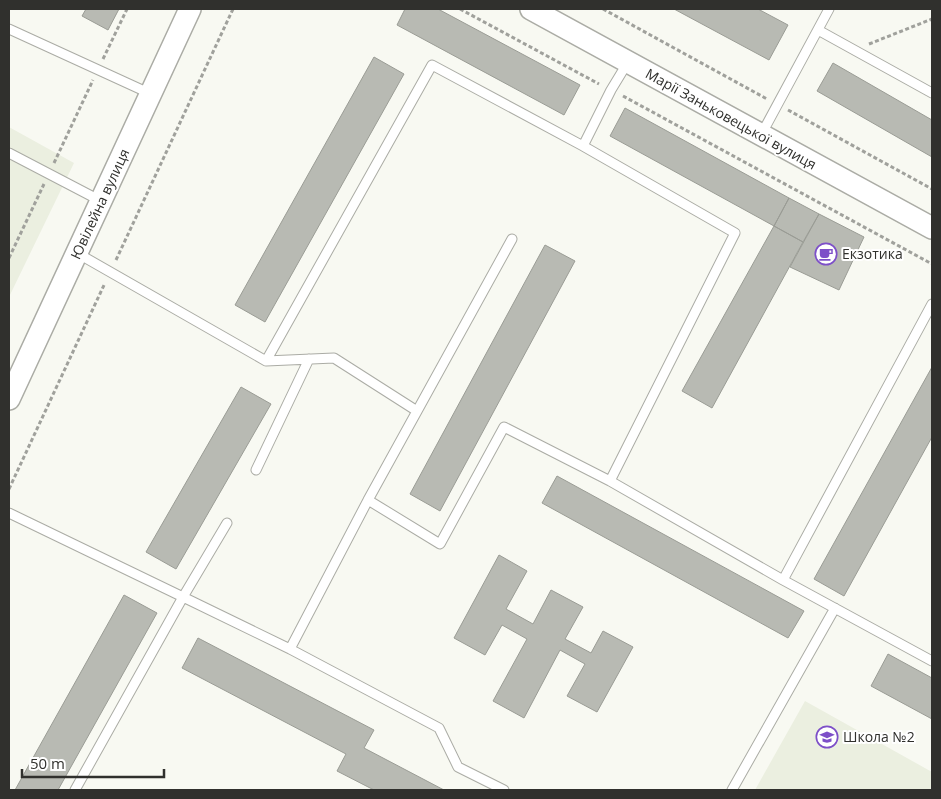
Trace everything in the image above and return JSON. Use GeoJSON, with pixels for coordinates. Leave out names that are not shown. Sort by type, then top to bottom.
{"type":"FeatureCollection","features":[{"type":"Feature","properties":{"kind":"street","name":"Ювілейна вулиця"},"geometry":{"type":"LineString","coordinates":[[9,399],[190,9]]}},
{"type":"Feature","properties":{"kind":"street","name":"Марії Заньковецької вулиця"},"geometry":{"type":"LineString","coordinates":[[531,9],[932,228]]}},
{"type":"Feature","properties":{"kind":"lane"},"geometry":{"type":"LineString","coordinates":[[761,135],[829,9]]}},
{"type":"Feature","properties":{"kind":"lane"},"geometry":{"type":"LineString","coordinates":[[9,29],[151,94]]}},
{"type":"Feature","properties":{"kind":"lane"},"geometry":{"type":"LineString","coordinates":[[818,30],[932,93]]}},
{"type":"Feature","properties":{"kind":"lane"},"geometry":{"type":"LineString","coordinates":[[583,146],[611,90],[628,62]]}},
{"type":"Feature","properties":{"kind":"lane"},"geometry":{"type":"LineString","coordinates":[[266,361],[432,65],[583,146],[735,233],[610,481]]}},
{"type":"Feature","properties":{"kind":"lane"},"geometry":{"type":"LineString","coordinates":[[9,153],[101,201]]}},
{"type":"Feature","properties":{"kind":"lane"},"geometry":{"type":"LineString","coordinates":[[290,649],[368,500],[512,240]]}},
{"type":"Feature","properties":{"kind":"lane"},"geometry":{"type":"LineString","coordinates":[[77,253],[266,361],[334,358],[417,411]]}},
{"type":"Feature","properties":{"kind":"lane"},"geometry":{"type":"LineString","coordinates":[[783,580],[932,304]]}},
{"type":"Feature","properties":{"kind":"lane"},"geometry":{"type":"LineString","coordinates":[[256,470],[309,359]]}},
{"type":"Feature","properties":{"kind":"lane"},"geometry":{"type":"LineString","coordinates":[[368,500],[440,544],[504,427],[610,481],[783,580],[932,661]]}},
{"type":"Feature","properties":{"kind":"lane"},"geometry":{"type":"LineString","coordinates":[[9,513],[290,649],[439,728],[458,767],[504,790]]}},
{"type":"Feature","properties":{"kind":"lane"},"geometry":{"type":"LineString","coordinates":[[74,790],[227,523]]}},
{"type":"Feature","properties":{"kind":"lane"},"geometry":{"type":"LineString","coordinates":[[732,790],[835,608]]}},
{"type":"Feature","properties":{"kind":"path"},"geometry":{"type":"LineString","coordinates":[[102,62],[127,9]]}},
{"type":"Feature","properties":{"kind":"path"},"geometry":{"type":"LineString","coordinates":[[9,489],[233,9]]}},
{"type":"Feature","properties":{"kind":"path"},"geometry":{"type":"LineString","coordinates":[[460,9],[932,264]]}},
{"type":"Feature","properties":{"kind":"path"},"geometry":{"type":"LineString","coordinates":[[855,50],[932,19]]}},
{"type":"Feature","properties":{"kind":"path"},"geometry":{"type":"LineString","coordinates":[[51,169],[93,80]]}},
{"type":"Feature","properties":{"kind":"path"},"geometry":{"type":"LineString","coordinates":[[9,258],[47,178]]}},
{"type":"Feature","properties":{"kind":"shaded area"},"geometry":{"type":"Polygon","coordinates":[[[9,127],[74,163],[9,297],[9,127]]]}},
{"type":"Feature","properties":{"kind":"shaded area","name":"Школа №2"},"geometry":{"type":"Polygon","coordinates":[[[805,701],[932,772],[932,790],[755,790],[805,701]]]}},
{"type":"Feature","properties":{"kind":"building"},"geometry":{"type":"Polygon","coordinates":[[[86,9],[119,9],[108,30],[82,16],[86,9]]]}},
{"type":"Feature","properties":{"kind":"building"},"geometry":{"type":"Polygon","coordinates":[[[405,9],[438,9],[580,85],[564,115],[397,25],[405,9]]]}},
{"type":"Feature","properties":{"kind":"building"},"geometry":{"type":"Polygon","coordinates":[[[674,9],[758,9],[788,25],[769,60],[674,9]]]}},
{"type":"Feature","properties":{"kind":"building"},"geometry":{"type":"Polygon","coordinates":[[[374,57],[404,74],[265,322],[235,305],[374,57]]]}},
{"type":"Feature","properties":{"kind":"building"},"geometry":{"type":"Polygon","coordinates":[[[833,63],[932,120],[932,157],[817,91],[833,63]]]}},
{"type":"Feature","properties":{"kind":"building"},"geometry":{"type":"Polygon","coordinates":[[[625,108],[789,198],[774,226],[610,136],[625,108]]]}},
{"type":"Feature","properties":{"kind":"building","name":"Екзотика"},"geometry":{"type":"Polygon","coordinates":[[[789,198],[819,214],[803,242],[774,226],[789,198]]]}},
{"type":"Feature","properties":{"kind":"building","name":"Екзотика"},"geometry":{"type":"Polygon","coordinates":[[[819,214],[864,237],[839,290],[790,267],[819,214]]]}},
{"type":"Feature","properties":{"kind":"building"},"geometry":{"type":"Polygon","coordinates":[[[774,226],[803,242],[712,408],[682,391],[774,226]]]}},
{"type":"Feature","properties":{"kind":"building"},"geometry":{"type":"Polygon","coordinates":[[[545,245],[575,261],[440,511],[410,494],[545,245]]]}},
{"type":"Feature","properties":{"kind":"building"},"geometry":{"type":"Polygon","coordinates":[[[932,367],[932,437],[844,596],[814,579],[932,367]]]}},
{"type":"Feature","properties":{"kind":"building"},"geometry":{"type":"Polygon","coordinates":[[[241,387],[271,404],[176,569],[146,552],[241,387]]]}},
{"type":"Feature","properties":{"kind":"building"},"geometry":{"type":"Polygon","coordinates":[[[557,476],[804,611],[788,638],[542,503],[557,476]]]}},
{"type":"Feature","properties":{"kind":"building"},"geometry":{"type":"Polygon","coordinates":[[[499,555],[527,571],[506,609],[533,624],[551,590],[583,607],[565,639],[591,653],[603,631],[633,647],[597,712],[567,696],[585,664],[560,650],[524,718],[493,701],[527,639],[502,625],[485,655],[454,638],[499,555]]]}},
{"type":"Feature","properties":{"kind":"building"},"geometry":{"type":"Polygon","coordinates":[[[124,595],[157,613],[58,790],[15,790],[124,595]]]}},
{"type":"Feature","properties":{"kind":"building"},"geometry":{"type":"Polygon","coordinates":[[[198,638],[374,730],[364,748],[444,790],[374,790],[337,771],[346,754],[182,668],[198,638]]]}},
{"type":"Feature","properties":{"kind":"building"},"geometry":{"type":"Polygon","coordinates":[[[888,654],[932,678],[932,719],[871,686],[888,654]]]}},
{"type":"Feature","properties":{"kind":"place","name":"Екзотика"},"geometry":{"type":"Point","coordinates":[826,254]}},
{"type":"Feature","properties":{"kind":"place","name":"Школа №2"},"geometry":{"type":"Point","coordinates":[827,737]}}]}
